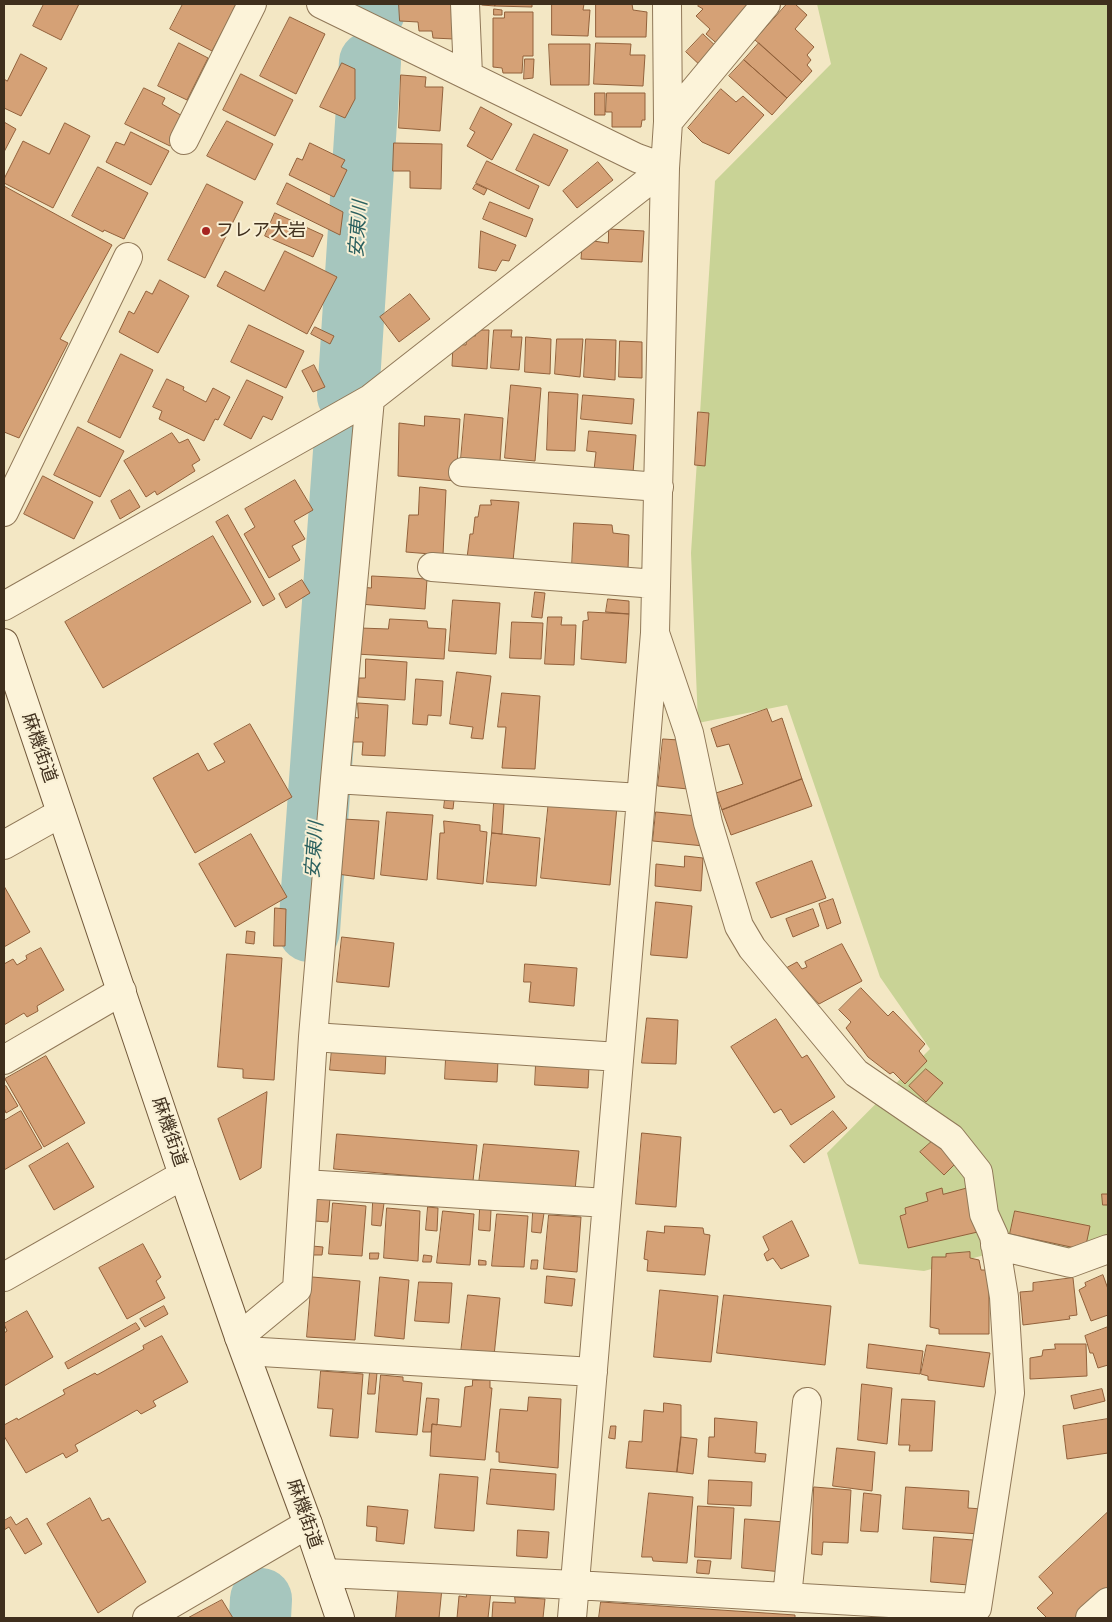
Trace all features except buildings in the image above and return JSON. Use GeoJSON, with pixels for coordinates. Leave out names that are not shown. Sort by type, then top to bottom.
{"type":"FeatureCollection","features":[{"type":"Feature","properties":{"kind":"street"},"geometry":{"type":"LineString","coordinates":[[184,140],[252,4]]}},
{"type":"Feature","properties":{"kind":"street"},"geometry":{"type":"LineString","coordinates":[[321,4],[637,158],[665,168]]}},
{"type":"Feature","properties":{"kind":"street"},"geometry":{"type":"LineString","coordinates":[[465,4],[468,75]]}},
{"type":"Feature","properties":{"kind":"street"},"geometry":{"type":"LineString","coordinates":[[572,1618],[655,633],[665,168],[668,122],[667,4]]}},
{"type":"Feature","properties":{"kind":"street"},"geometry":{"type":"LineString","coordinates":[[668,122],[766,4]]}},
{"type":"Feature","properties":{"kind":"street"},"geometry":{"type":"LineString","coordinates":[[4,606],[370,399],[665,168]]}},
{"type":"Feature","properties":{"kind":"street"},"geometry":{"type":"LineString","coordinates":[[4,512],[128,257]]}},
{"type":"Feature","properties":{"kind":"street"},"geometry":{"type":"LineString","coordinates":[[242,1344],[297,1289],[313,1037],[370,399]]}},
{"type":"Feature","properties":{"kind":"street"},"geometry":{"type":"LineString","coordinates":[[464,472],[659,487]]}},
{"type":"Feature","properties":{"kind":"street"},"geometry":{"type":"LineString","coordinates":[[432,567],[656,584]]}},
{"type":"Feature","properties":{"kind":"street"},"geometry":{"type":"LineString","coordinates":[[325,1574],[575,1585],[977,1608],[1010,1393],[1004,1297],[994,1236],[984,1214],[978,1172],[951,1138],[856,1073],[752,948],[740,926],[708,823],[689,733],[655,633]]}},
{"type":"Feature","properties":{"kind":"street","name":"麻機街道"},"geometry":{"type":"LineString","coordinates":[[4,643],[242,1344],[308,1524],[340,1618]]}},
{"type":"Feature","properties":{"kind":"street"},"geometry":{"type":"LineString","coordinates":[[335,779],[641,798]]}},
{"type":"Feature","properties":{"kind":"street"},"geometry":{"type":"LineString","coordinates":[[4,845],[61,813]]}},
{"type":"Feature","properties":{"kind":"street"},"geometry":{"type":"LineString","coordinates":[[4,1060],[122,992]]}},
{"type":"Feature","properties":{"kind":"street"},"geometry":{"type":"LineString","coordinates":[[313,1037],[619,1058]]}},
{"type":"Feature","properties":{"kind":"street"},"geometry":{"type":"LineString","coordinates":[[4,1277],[184,1175]]}},
{"type":"Feature","properties":{"kind":"street"},"geometry":{"type":"LineString","coordinates":[[304,1184],[607,1203]]}},
{"type":"Feature","properties":{"kind":"street"},"geometry":{"type":"LineString","coordinates":[[995,1245],[1070,1263],[1108,1249]]}},
{"type":"Feature","properties":{"kind":"street"},"geometry":{"type":"LineString","coordinates":[[242,1344],[593,1372]]}},
{"type":"Feature","properties":{"kind":"street"},"geometry":{"type":"LineString","coordinates":[[787,1597],[806,1402]]}},
{"type":"Feature","properties":{"kind":"street"},"geometry":{"type":"LineString","coordinates":[[147,1618],[308,1524]]}},
{"type":"Feature","properties":{"kind":"street"},"geometry":{"type":"LineString","coordinates":[[1090,1618],[1108,1602]]}},
{"type":"Feature","properties":{"kind":"green space"},"geometry":{"type":"Polygon","coordinates":[[[817,4],[1108,4],[1108,1265],[1019,1246],[924,1271],[859,1264],[827,1153],[930,1049],[880,977],[787,705],[698,723],[691,553],[715,181],[831,64],[817,4]]]}},
{"type":"Feature","properties":{"kind":"waterway","name":"安東川"},"geometry":{"type":"LineString","coordinates":[[374,4],[374,12]]}},
{"type":"Feature","properties":{"kind":"waterway","name":"安東川"},"geometry":{"type":"LineString","coordinates":[[348,396],[370,62]]}},
{"type":"Feature","properties":{"kind":"waterway","name":"安東川"},"geometry":{"type":"LineString","coordinates":[[309,931],[345,438]]}},
{"type":"Feature","properties":{"kind":"waterway","name":"安東川"},"geometry":{"type":"LineString","coordinates":[[260,1618],[261,1599]]}},
{"type":"Feature","properties":{"kind":"place","name":"フレア大岩"},"geometry":{"type":"Point","coordinates":[206,231]}}]}
